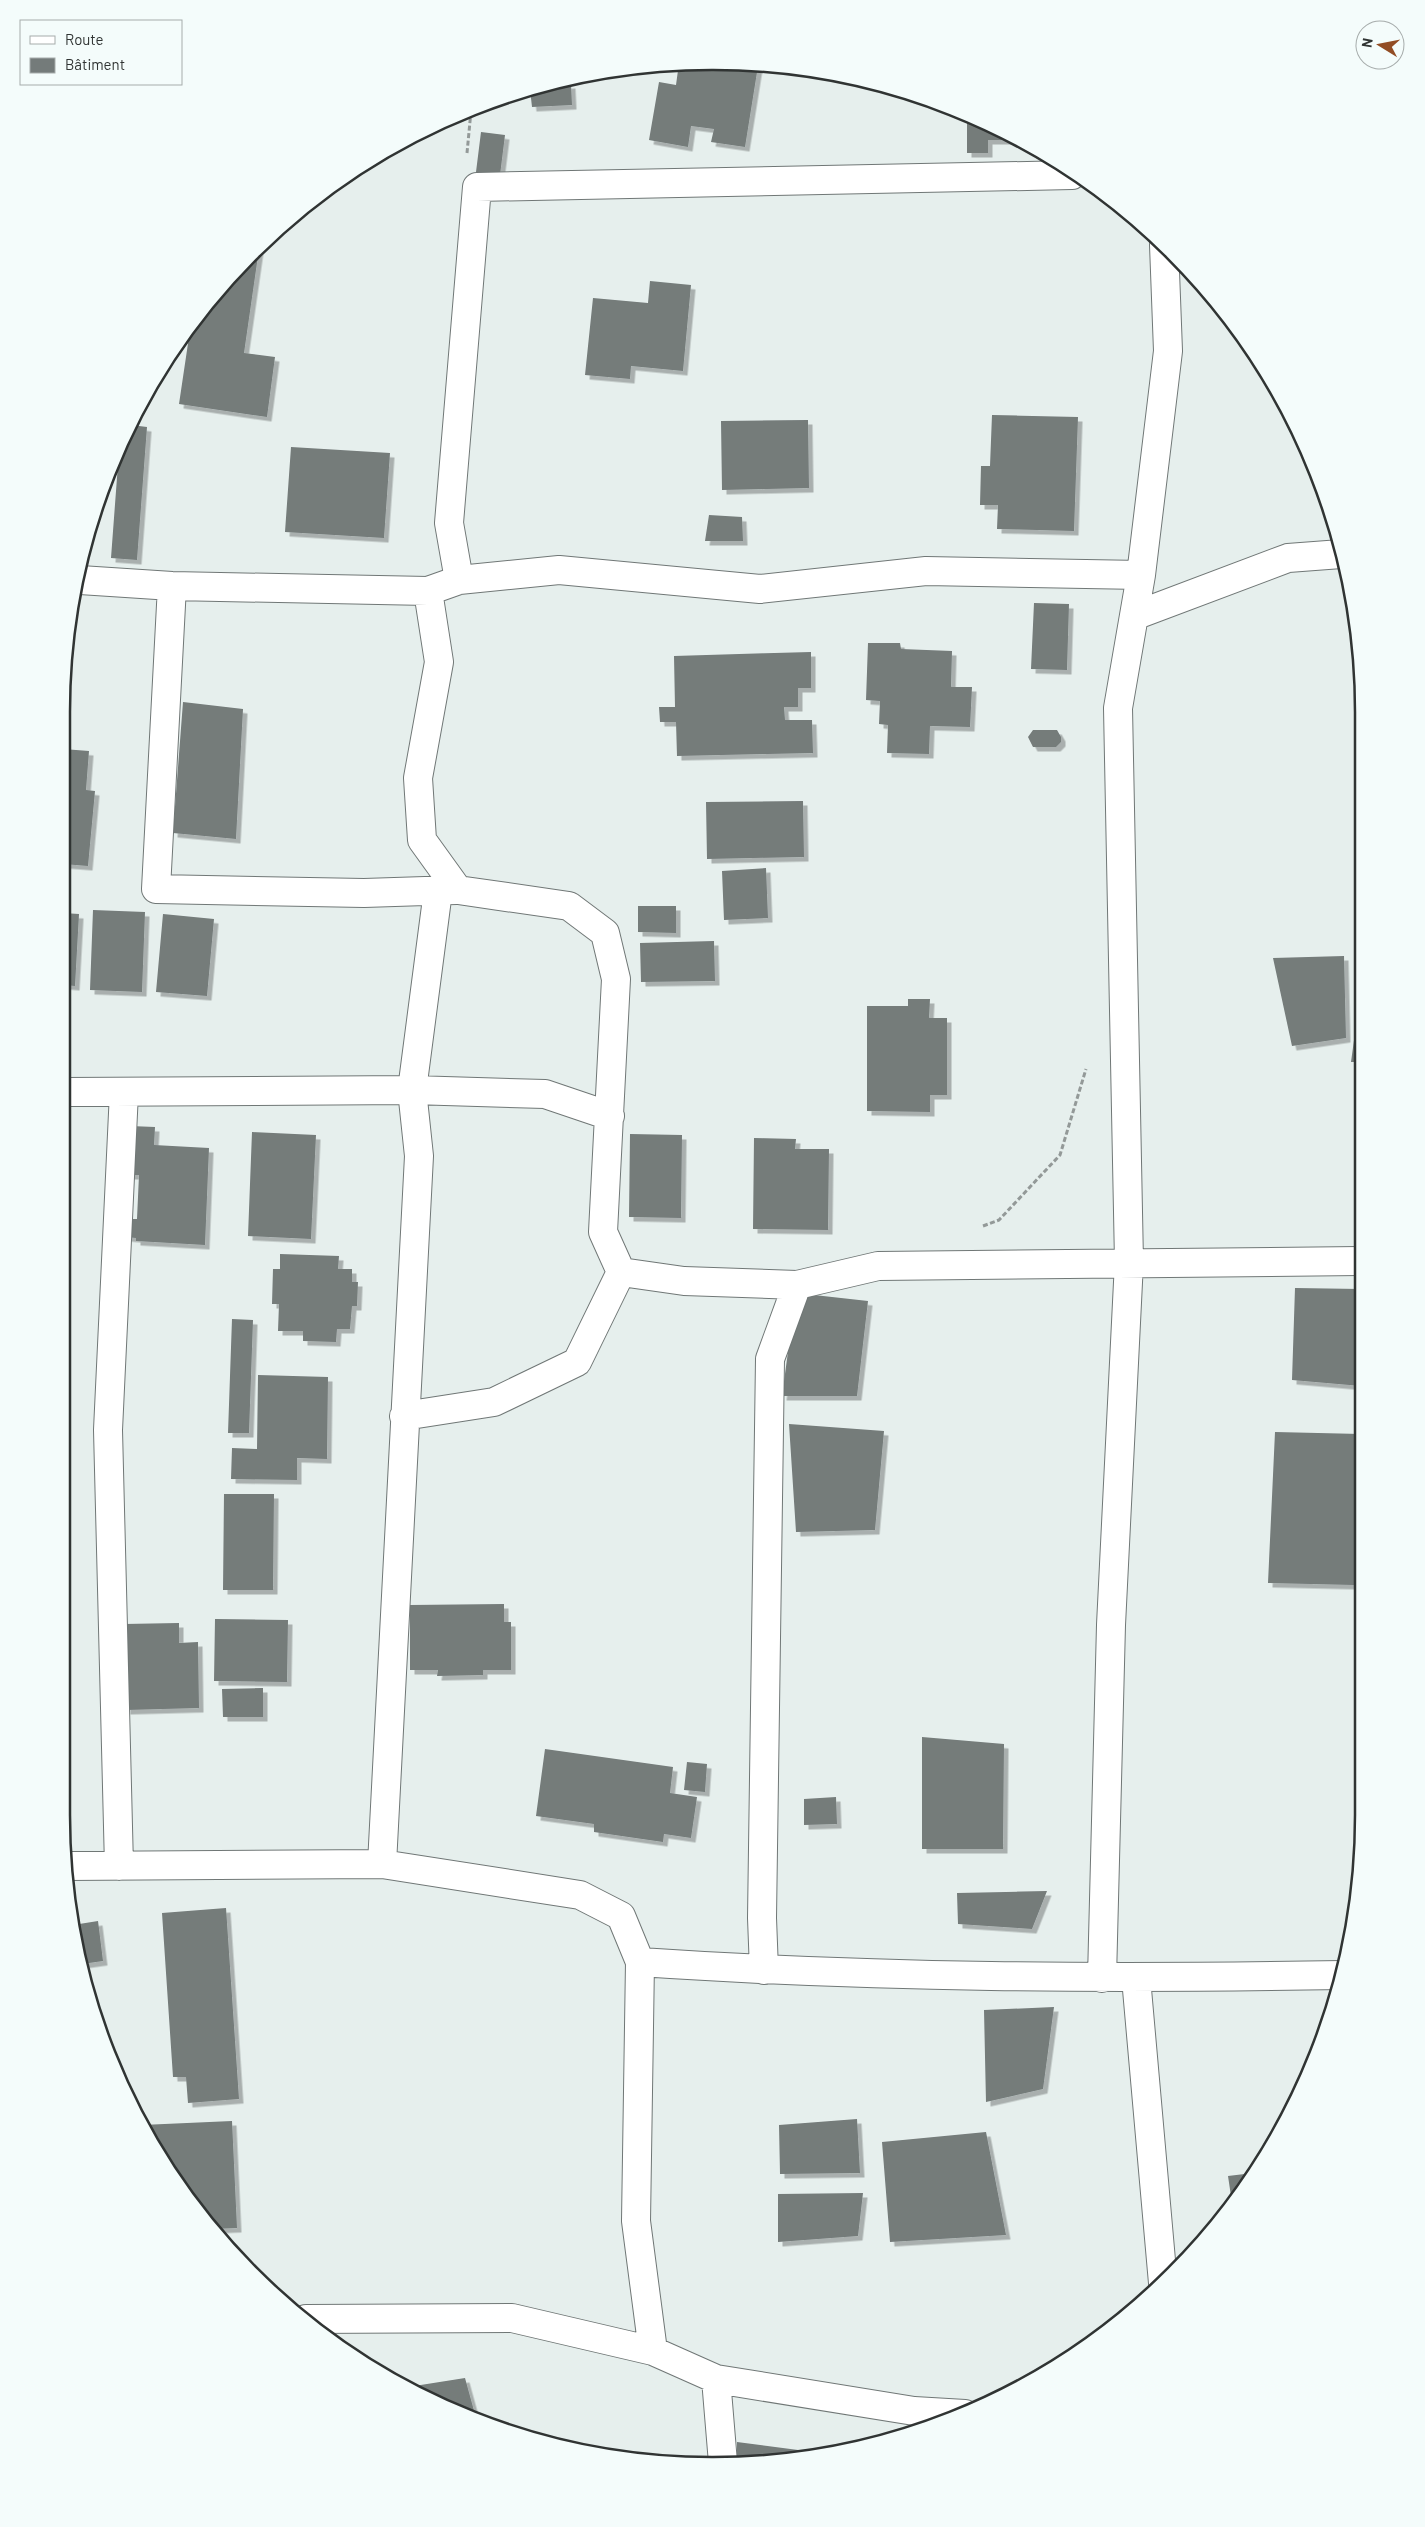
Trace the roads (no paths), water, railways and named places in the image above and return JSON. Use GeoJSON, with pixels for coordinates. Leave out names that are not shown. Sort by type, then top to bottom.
{"type":"FeatureCollection","features":[{"type":"Feature","properties":{"kind":"street"},"geometry":{"type":"LineString","coordinates":[[459,580],[449,523],[476,187],[1064,175]]}},
{"type":"Feature","properties":{"kind":"street"},"geometry":{"type":"LineString","coordinates":[[1102,1978],[1110,1625],[1129,1262],[1118,708],[1141,575],[1168,351],[1164,256]]}},
{"type":"Feature","properties":{"kind":"street"},"geometry":{"type":"LineString","coordinates":[[1134,616],[1288,558],[1335,554]]}},
{"type":"Feature","properties":{"kind":"street"},"geometry":{"type":"LineString","coordinates":[[84,580],[172,586],[428,591],[459,580],[559,570],[760,589],[926,571],[1141,575]]}},
{"type":"Feature","properties":{"kind":"street"},"geometry":{"type":"LineString","coordinates":[[172,586],[156,889],[364,893],[448,890],[569,906],[605,933],[616,979],[610,1116],[602,1232],[621,1272]]}},
{"type":"Feature","properties":{"kind":"street"},"geometry":{"type":"LineString","coordinates":[[382,1864],[419,1156],[412,1090],[448,890],[422,840],[418,778],[439,662],[428,591]]}},
{"type":"Feature","properties":{"kind":"street"},"geometry":{"type":"LineString","coordinates":[[70,1092],[412,1090],[545,1094],[610,1116]]}},
{"type":"Feature","properties":{"kind":"street"},"geometry":{"type":"LineString","coordinates":[[118,1866],[108,1430],[124,1092]]}},
{"type":"Feature","properties":{"kind":"street"},"geometry":{"type":"LineString","coordinates":[[621,1272],[684,1281],[797,1285],[878,1266],[1355,1261]]}},
{"type":"Feature","properties":{"kind":"street"},"geometry":{"type":"LineString","coordinates":[[404,1416],[494,1402],[577,1362],[621,1272]]}},
{"type":"Feature","properties":{"kind":"street"},"geometry":{"type":"LineString","coordinates":[[764,1970],[762,1918],[770,1359],[797,1285]]}},
{"type":"Feature","properties":{"kind":"street"},"geometry":{"type":"LineString","coordinates":[[72,1866],[382,1864],[580,1895],[620,1916],[640,1962],[636,2221],[653,2351]]}},
{"type":"Feature","properties":{"kind":"street"},"geometry":{"type":"LineString","coordinates":[[640,1962],[764,1970],[1102,1978],[1334,1975]]}},
{"type":"Feature","properties":{"kind":"street"},"geometry":{"type":"LineString","coordinates":[[1136,1978],[1162,2274]]}},
{"type":"Feature","properties":{"kind":"street"},"geometry":{"type":"LineString","coordinates":[[315,2319],[512,2318],[653,2351],[716,2379],[914,2411],[945,2413]]}},
{"type":"Feature","properties":{"kind":"street"},"geometry":{"type":"LineString","coordinates":[[716,2379],[722,2457]]}}]}
